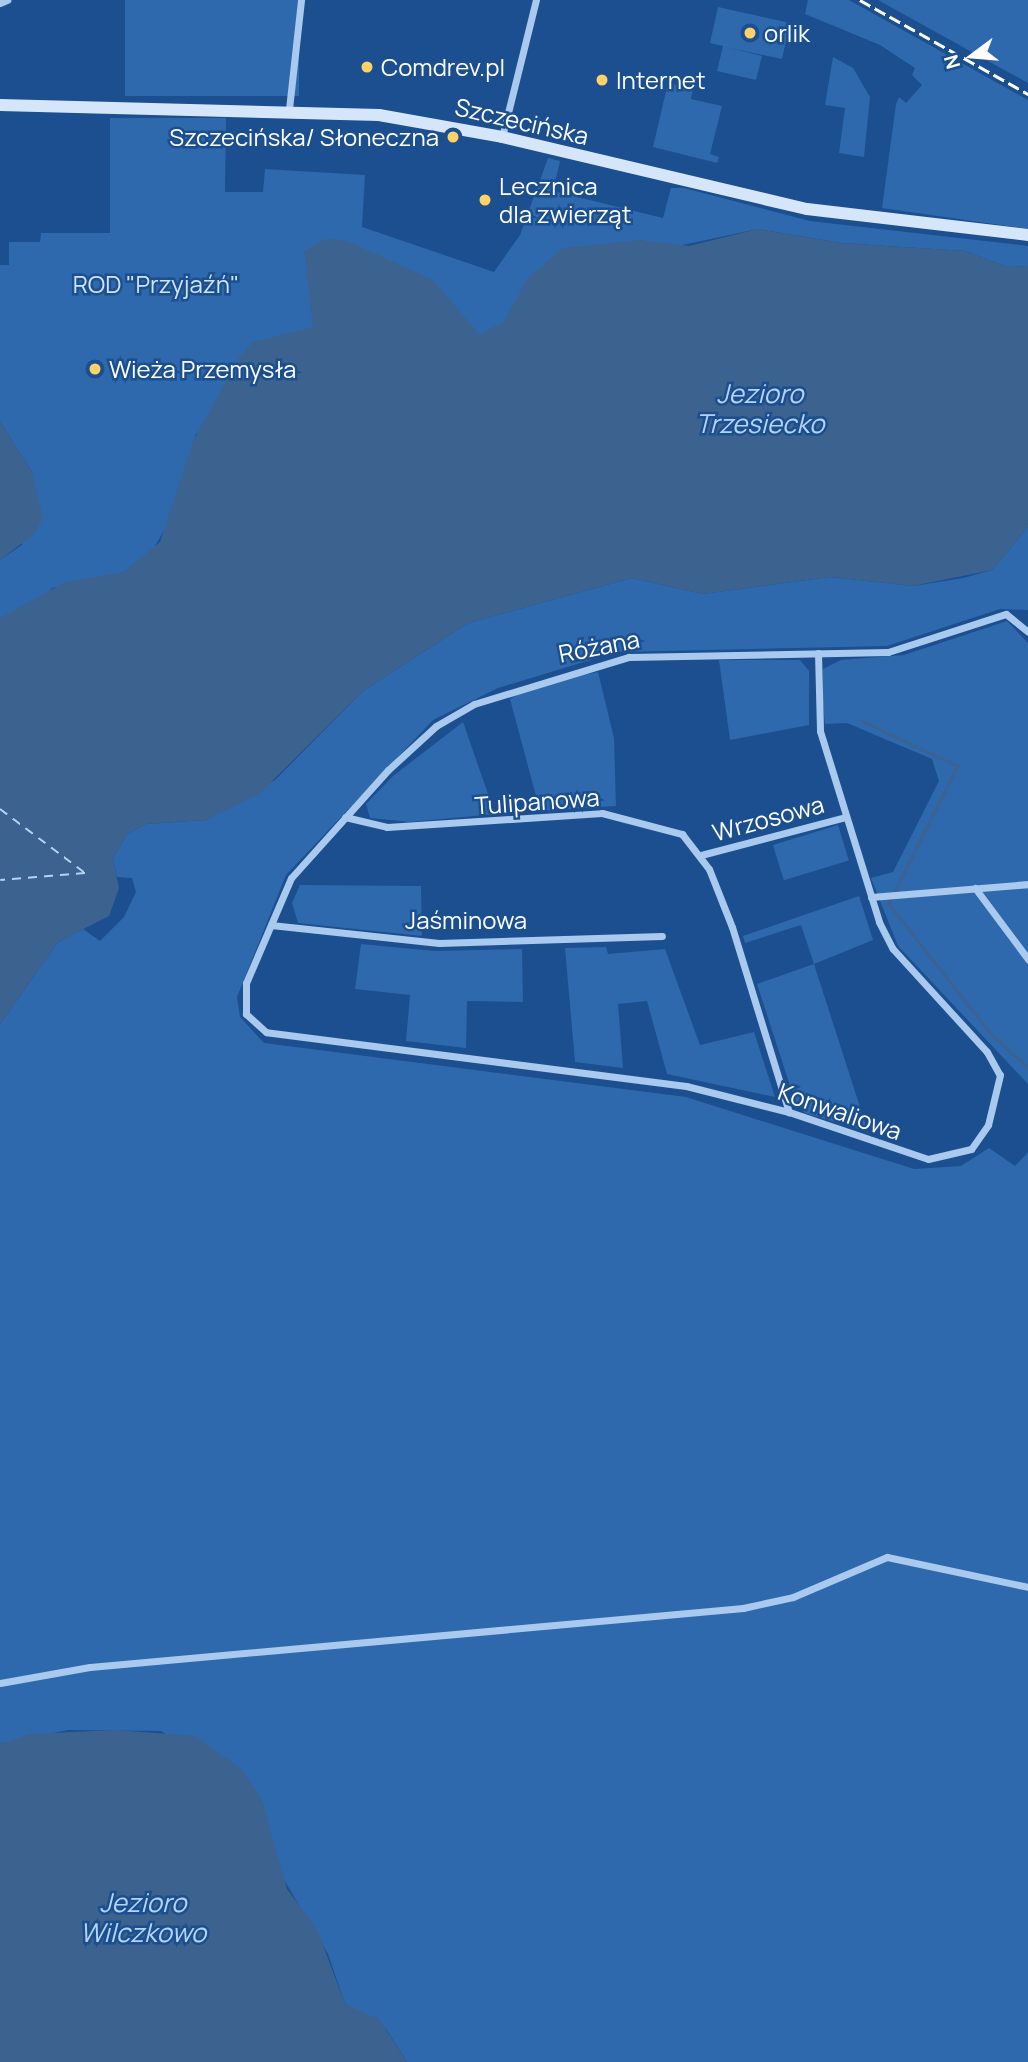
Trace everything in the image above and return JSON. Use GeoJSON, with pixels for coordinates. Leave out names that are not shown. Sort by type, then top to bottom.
{"type":"FeatureCollection","features":[{"type":"Feature","properties":{"kind":"street"},"geometry":{"type":"LineString","coordinates":[[0,3],[8,0]]}},
{"type":"Feature","properties":{"kind":"street"},"geometry":{"type":"LineString","coordinates":[[289,109],[301,0]]}},
{"type":"Feature","properties":{"kind":"street"},"geometry":{"type":"LineString","coordinates":[[502,137],[536,0]]}},
{"type":"Feature","properties":{"kind":"street","name":"Szczecińska"},"geometry":{"type":"LineString","coordinates":[[0,105],[289,109],[379,115],[502,137],[807,209],[1028,236]]}},
{"type":"Feature","properties":{"kind":"street","name":"Różana"},"geometry":{"type":"LineString","coordinates":[[271,925],[291,878],[345,817],[436,726],[552,675],[642,655],[897,650],[1006,614],[1028,632]]}},
{"type":"Feature","properties":{"kind":"street","name":"Konwaliowa"},"geometry":{"type":"LineString","coordinates":[[271,925],[243,998],[246,1014],[267,1032],[685,1086],[789,1112],[910,1156],[947,1159],[971,1149],[995,1107],[1000,1086],[995,1064],[893,949],[871,897],[819,726],[818,653]]}},
{"type":"Feature","properties":{"kind":"street","name":"Tulipanowa"},"geometry":{"type":"LineString","coordinates":[[345,817],[387,827],[618,815],[671,828],[701,855],[732,927],[789,1112]]}},
{"type":"Feature","properties":{"kind":"street","name":"Wrzosowa"},"geometry":{"type":"LineString","coordinates":[[701,855],[846,817]]}},
{"type":"Feature","properties":{"kind":"street"},"geometry":{"type":"LineString","coordinates":[[871,897],[1028,884]]}},
{"type":"Feature","properties":{"kind":"street"},"geometry":{"type":"LineString","coordinates":[[975,888],[1028,959]]}},
{"type":"Feature","properties":{"kind":"street","name":"Jaśminowa"},"geometry":{"type":"LineString","coordinates":[[271,925],[439,943],[662,936]]}},
{"type":"Feature","properties":{"kind":"street"},"geometry":{"type":"LineString","coordinates":[[0,1683],[90,1667],[743,1608],[793,1597],[887,1557],[1028,1587]]}},
{"type":"Feature","properties":{"kind":"green space"},"geometry":{"type":"Polygon","coordinates":[[[125,0],[299,0],[299,96],[125,96],[125,0]]]}},
{"type":"Feature","properties":{"kind":"green space"},"geometry":{"type":"Polygon","coordinates":[[[808,0],[849,0],[1028,100],[1028,229],[882,208],[896,104],[899,97],[906,103],[922,85],[912,75],[915,68],[880,45],[805,14],[808,0]]]}},
{"type":"Feature","properties":{"kind":"green space"},"geometry":{"type":"Polygon","coordinates":[[[878,0],[1028,0],[1028,83],[914,20],[878,0]]]}},
{"type":"Feature","properties":{"kind":"green space","name":"orlik"},"geometry":{"type":"Polygon","coordinates":[[[718,7],[790,23],[782,59],[730,48],[762,56],[756,80],[717,71],[723,46],[710,43],[718,7]]]}},
{"type":"Feature","properties":{"kind":"green space"},"geometry":{"type":"Polygon","coordinates":[[[833,57],[853,68],[870,97],[864,157],[839,153],[845,108],[825,105],[833,57]]]}},
{"type":"Feature","properties":{"kind":"green space"},"geometry":{"type":"Polygon","coordinates":[[[668,83],[693,89],[691,99],[722,106],[710,154],[719,157],[717,163],[653,147],[668,83]]]}},
{"type":"Feature","properties":{"kind":"green space","name":"ROD \"Przyjaźń\""},"geometry":{"type":"Polygon","coordinates":[[[110,118],[226,118],[225,192],[263,192],[265,169],[365,175],[362,227],[494,272],[520,235],[548,158],[560,161],[553,191],[663,218],[671,188],[684,188],[810,221],[1028,246],[1028,266],[1007,267],[965,251],[841,243],[758,229],[673,247],[640,240],[510,346],[336,312],[196,434],[171,518],[154,548],[124,572],[52,588],[0,643],[0,560],[22,545],[32,472],[0,422],[0,265],[9,265],[9,242],[40,242],[41,233],[110,233],[110,118]]]}},
{"type":"Feature","properties":{"kind":"green space"},"geometry":{"type":"Polygon","coordinates":[[[1028,527],[1028,610],[1000,609],[887,646],[617,652],[498,688],[433,720],[286,875],[237,997],[240,1017],[264,1043],[686,1097],[914,1169],[961,1166],[989,1148],[1015,1166],[1028,1152],[1028,2062],[407,2062],[386,2029],[345,2004],[328,1954],[280,1873],[261,1798],[161,1731],[68,1730],[0,1744],[0,1024],[58,942],[83,929],[100,941],[124,917],[136,892],[132,878],[117,877],[113,859],[127,834],[146,824],[206,820],[275,780],[363,691],[468,623],[632,578],[703,594],[830,577],[913,586],[963,578],[992,570],[1028,527]]]}},
{"type":"Feature","properties":{"kind":"green space"},"geometry":{"type":"Polygon","coordinates":[[[1007,621],[1028,643],[1028,1084],[898,946],[871,878],[893,872],[939,781],[932,759],[847,723],[825,724],[823,705],[823,669],[841,660],[904,655],[1007,621]]]}},
{"type":"Feature","properties":{"kind":"green space"},"geometry":{"type":"Polygon","coordinates":[[[719,660],[800,660],[809,671],[809,725],[730,740],[719,660]]]}},
{"type":"Feature","properties":{"kind":"green space"},"geometry":{"type":"Polygon","coordinates":[[[598,672],[614,738],[616,806],[540,811],[510,699],[535,685],[598,672]]]}},
{"type":"Feature","properties":{"kind":"green space"},"geometry":{"type":"Polygon","coordinates":[[[463,722],[495,814],[410,822],[370,818],[366,804],[393,776],[463,722]]]}},
{"type":"Feature","properties":{"kind":"green space"},"geometry":{"type":"Polygon","coordinates":[[[838,825],[849,860],[784,880],[773,845],[838,825]]]}},
{"type":"Feature","properties":{"kind":"green space"},"geometry":{"type":"Polygon","coordinates":[[[300,885],[421,886],[422,936],[298,923],[292,903],[300,885]]]}},
{"type":"Feature","properties":{"kind":"green space"},"geometry":{"type":"Polygon","coordinates":[[[859,896],[873,940],[814,964],[801,925],[745,943],[743,936],[859,896]]]}},
{"type":"Feature","properties":{"kind":"green space"},"geometry":{"type":"Polygon","coordinates":[[[361,944],[434,951],[522,949],[523,1002],[467,1001],[466,1048],[406,1041],[410,995],[355,989],[361,944]]]}},
{"type":"Feature","properties":{"kind":"green space"},"geometry":{"type":"Polygon","coordinates":[[[606,947],[608,954],[665,949],[700,1045],[754,1032],[775,1097],[667,1074],[647,1001],[618,1004],[623,1068],[575,1062],[565,948],[606,947]]]}},
{"type":"Feature","properties":{"kind":"green space"},"geometry":{"type":"Polygon","coordinates":[[[814,964],[868,1132],[805,1113],[795,1101],[757,984],[814,964]]]}},
{"type":"Feature","properties":{"kind":"water","name":"Jezioro Trzesiecko"},"geometry":{"type":"Polygon","coordinates":[[[758,229],[841,243],[965,251],[1007,267],[1028,266],[1028,527],[992,570],[913,586],[830,577],[703,594],[632,578],[468,623],[363,691],[259,794],[206,820],[146,824],[127,834],[113,859],[119,888],[109,916],[58,942],[0,1024],[0,618],[65,582],[124,572],[160,542],[193,441],[239,358],[253,342],[313,327],[304,251],[326,239],[345,240],[433,280],[480,335],[504,321],[528,278],[563,248],[640,240],[689,246],[758,229]]]}},
{"type":"Feature","properties":{"kind":"water"},"geometry":{"type":"Polygon","coordinates":[[[0,422],[32,472],[43,518],[34,534],[0,560],[0,422]]]}},
{"type":"Feature","properties":{"kind":"water","name":"Jezioro Wilczkowo"},"geometry":{"type":"Polygon","coordinates":[[[116,1730],[195,1736],[241,1769],[261,1798],[287,1889],[317,1929],[345,2004],[379,2019],[407,2062],[0,2062],[0,1744],[30,1734],[116,1730]]]}},
{"type":"Feature","properties":{"kind":"waterway"},"geometry":{"type":"LineString","coordinates":[[862,721],[958,766],[895,892]]}},
{"type":"Feature","properties":{"kind":"waterway"},"geometry":{"type":"LineString","coordinates":[[892,898],[889,904],[993,1036],[1028,1067]]}},
{"type":"Feature","properties":{"kind":"ferry route"},"geometry":{"type":"LineString","coordinates":[[0,809],[85,873],[0,880]]}},
{"type":"Feature","properties":{"kind":"railway"},"geometry":{"type":"LineString","coordinates":[[860,0],[1028,94]]}},
{"type":"Feature","properties":{"kind":"place","name":"orlik"},"geometry":{"type":"Point","coordinates":[750,33]}},
{"type":"Feature","properties":{"kind":"place","name":"Comdrev.pl"},"geometry":{"type":"Point","coordinates":[367,67]}},
{"type":"Feature","properties":{"kind":"place","name":"Internet"},"geometry":{"type":"Point","coordinates":[602,80]}},
{"type":"Feature","properties":{"kind":"place","name":"Szczecińska/ Słoneczna"},"geometry":{"type":"Point","coordinates":[453,137]}},
{"type":"Feature","properties":{"kind":"place","name":"Lecznica dla zwierząt"},"geometry":{"type":"Point","coordinates":[485,200]}},
{"type":"Feature","properties":{"kind":"place","name":"Wieża Przemysła"},"geometry":{"type":"Point","coordinates":[95,369]}}]}
